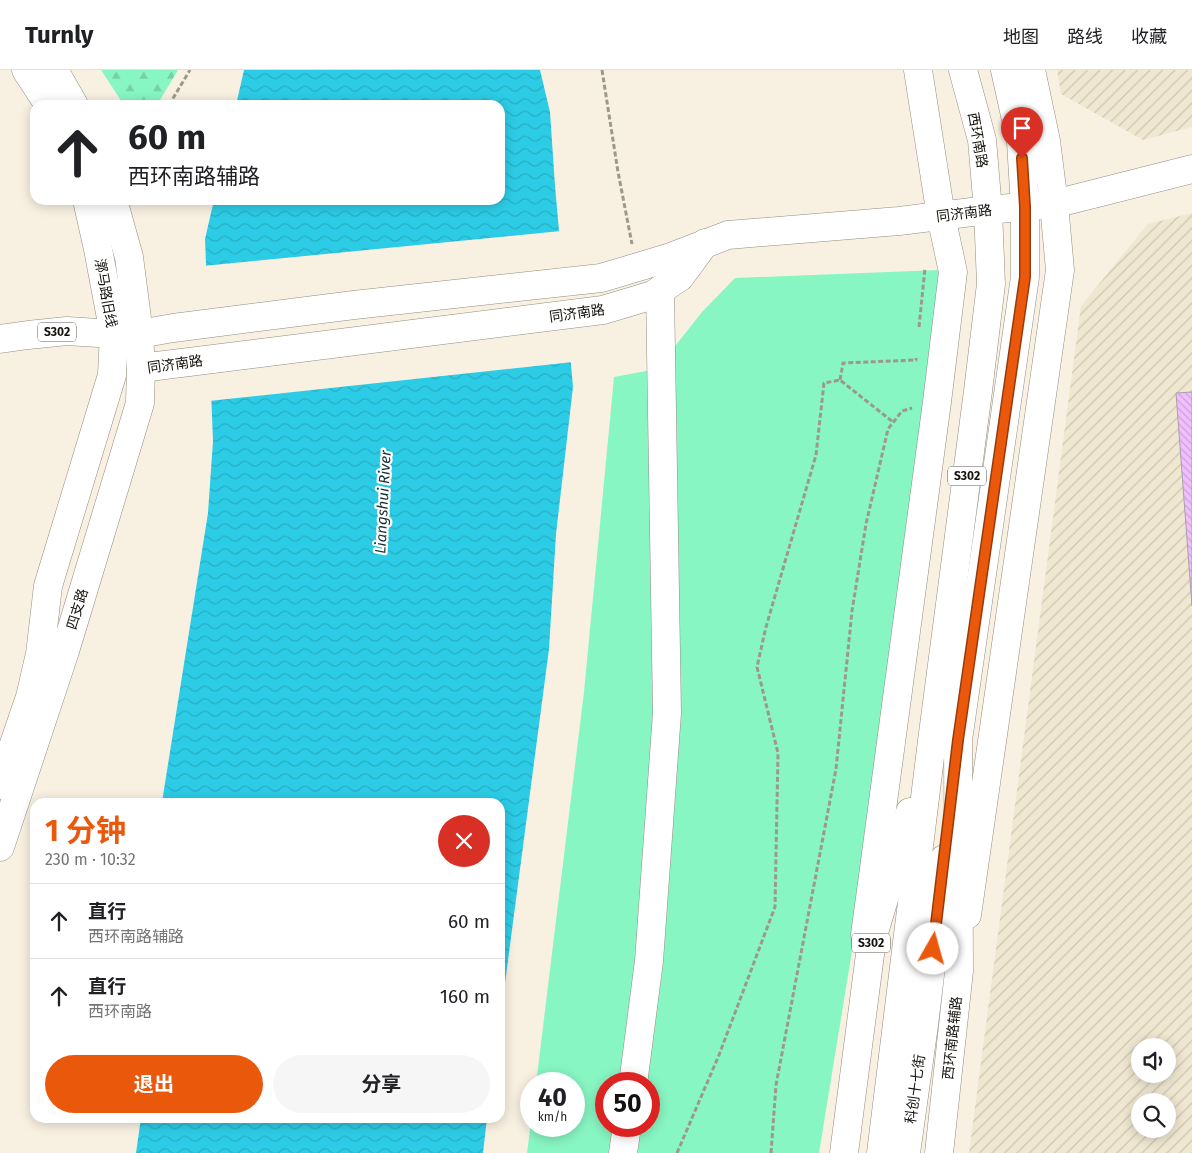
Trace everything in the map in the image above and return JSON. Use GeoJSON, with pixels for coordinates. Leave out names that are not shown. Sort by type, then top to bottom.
{"type":"FeatureCollection","features":[{"type":"Feature","properties":{"kind":"street"},"geometry":{"type":"LineString","coordinates":[[26,70],[46,100]]}},
{"type":"Feature","properties":{"kind":"street"},"geometry":{"type":"LineString","coordinates":[[54,70],[71,100]]}},
{"type":"Feature","properties":{"kind":"street"},"geometry":{"type":"LineString","coordinates":[[836,1153],[953,272],[941,216],[918,70]]}},
{"type":"Feature","properties":{"kind":"street","name":"西环南路"},"geometry":{"type":"LineString","coordinates":[[963,70],[982,140],[988,210]]}},
{"type":"Feature","properties":{"kind":"street"},"geometry":{"type":"LineString","coordinates":[[1004,70],[1021,142],[1025,207]]}},
{"type":"Feature","properties":{"kind":"street"},"geometry":{"type":"LineString","coordinates":[[959,971],[1060,270],[1046,141],[1031,70]]}},
{"type":"Feature","properties":{"kind":"street","name":"同济南路"},"geometry":{"type":"LineString","coordinates":[[704,243],[680,277],[653,295],[604,310],[140,368],[126,334],[354,305],[601,278],[668,258],[704,243],[728,235],[899,221],[1054,204],[1192,169]]}},
{"type":"Feature","properties":{"kind":"street","name":"漷马路旧线"},"geometry":{"type":"LineString","coordinates":[[88,205],[98,249],[126,334]]}},
{"type":"Feature","properties":{"kind":"street","name":"漷马路旧线"},"geometry":{"type":"LineString","coordinates":[[114,205],[129,257],[126,334]]}},
{"type":"Feature","properties":{"kind":"street","name":"西环南路辅路"},"geometry":{"type":"LineString","coordinates":[[844,1153],[872,939],[945,741],[968,667],[1025,277],[1025,207]]}},
{"type":"Feature","properties":{"kind":"street","name":"S302"},"geometry":{"type":"LineString","coordinates":[[945,741],[976,410],[991,284],[988,210]]}},
{"type":"Feature","properties":{"kind":"street"},"geometry":{"type":"LineString","coordinates":[[635,1072],[650,961],[667,713],[660,290]]}},
{"type":"Feature","properties":{"kind":"street","name":"漷马路旧线"},"geometry":{"type":"LineString","coordinates":[[0,340],[28,335],[67,332],[126,334]]}},
{"type":"Feature","properties":{"kind":"street","name":"四支路"},"geometry":{"type":"LineString","coordinates":[[0,785],[30,698],[40,654],[48,586],[126,334]]}},
{"type":"Feature","properties":{"kind":"street","name":"四支路"},"geometry":{"type":"LineString","coordinates":[[0,847],[65,651],[140,403],[140,368]]}},
{"type":"Feature","properties":{"kind":"street"},"geometry":{"type":"LineString","coordinates":[[968,667],[1012,602]]}},
{"type":"Feature","properties":{"kind":"street"},"geometry":{"type":"LineString","coordinates":[[882,1153],[897,1028],[945,741]]}},
{"type":"Feature","properties":{"kind":"street","name":"西环南路辅路"},"geometry":{"type":"LineString","coordinates":[[939,1153],[959,971],[945,741]]}},
{"type":"Feature","properties":{"kind":"street","name":"科创十七街"},"geometry":{"type":"LineString","coordinates":[[906,1153],[924,1025],[945,741]]}},
{"type":"Feature","properties":{"kind":"street"},"geometry":{"type":"LineString","coordinates":[[623,1153],[625,1137]]}},
{"type":"Feature","properties":{"kind":"path"},"geometry":{"type":"LineString","coordinates":[[172,100],[190,70]]}},
{"type":"Feature","properties":{"kind":"path"},"geometry":{"type":"LineString","coordinates":[[602,70],[636,268]]}},
{"type":"Feature","properties":{"kind":"path"},"geometry":{"type":"LineString","coordinates":[[919,333],[926,259],[948,250]]}},
{"type":"Feature","properties":{"kind":"path"},"geometry":{"type":"LineString","coordinates":[[840,380],[843,363],[916,360],[917,351]]}},
{"type":"Feature","properties":{"kind":"path"},"geometry":{"type":"LineString","coordinates":[[677,1153],[719,1055],[775,907],[778,753],[757,667],[766,627],[816,455],[824,382],[840,380],[893,422]]}},
{"type":"Feature","properties":{"kind":"path"},"geometry":{"type":"LineString","coordinates":[[771,1153],[776,1085],[836,769],[852,611],[866,524],[888,429],[902,411],[936,402]]}},
{"type":"Feature","properties":{"kind":"shaded area"},"geometry":{"type":"Polygon","coordinates":[[[1057,70],[1192,70],[1192,127],[1143,140],[1061,94],[1057,70]]]}},
{"type":"Feature","properties":{"kind":"shaded area"},"geometry":{"type":"Polygon","coordinates":[[[1192,213],[1192,1153],[969,1153],[1081,306],[1148,224],[1192,213]]]}},
{"type":"Feature","properties":{"kind":"green space"},"geometry":{"type":"Polygon","coordinates":[[[101,70],[178,70],[160,100],[120,99],[101,70]]]}},
{"type":"Feature","properties":{"kind":"green space"},"geometry":{"type":"Polygon","coordinates":[[[939,270],[960,289],[819,1153],[527,1153],[529,1137],[585,1137],[585,1072],[537,1072],[584,692],[614,377],[657,369],[702,312],[735,278],[939,270]]]}},
{"type":"Feature","properties":{"kind":"water","name":"Liangshui River"},"geometry":{"type":"Polygon","coordinates":[[[244,70],[540,70],[550,112],[573,387],[556,534],[549,649],[505,983],[505,798],[163,798],[208,513],[213,441],[205,239],[213,205],[505,205],[505,100],[237,100],[244,70]]]}},
{"type":"Feature","properties":{"kind":"water"},"geometry":{"type":"Polygon","coordinates":[[[140,1123],[486,1123],[483,1153],[136,1153],[140,1123]]]}},
{"type":"Feature","properties":{"kind":"pier"},"geometry":{"type":"Polygon","coordinates":[[[561,231],[573,362],[209,401],[203,266],[561,231]]]}},
{"type":"Feature","properties":{"kind":"building"},"geometry":{"type":"Polygon","coordinates":[[[1192,392],[1192,606],[1176,393],[1192,392]]]}},
{"type":"Feature","properties":{"kind":"route"},"geometry":{"type":"LineString","coordinates":[[933,949],[958,740],[1025,277],[1025,207],[1022,158]]}}]}
